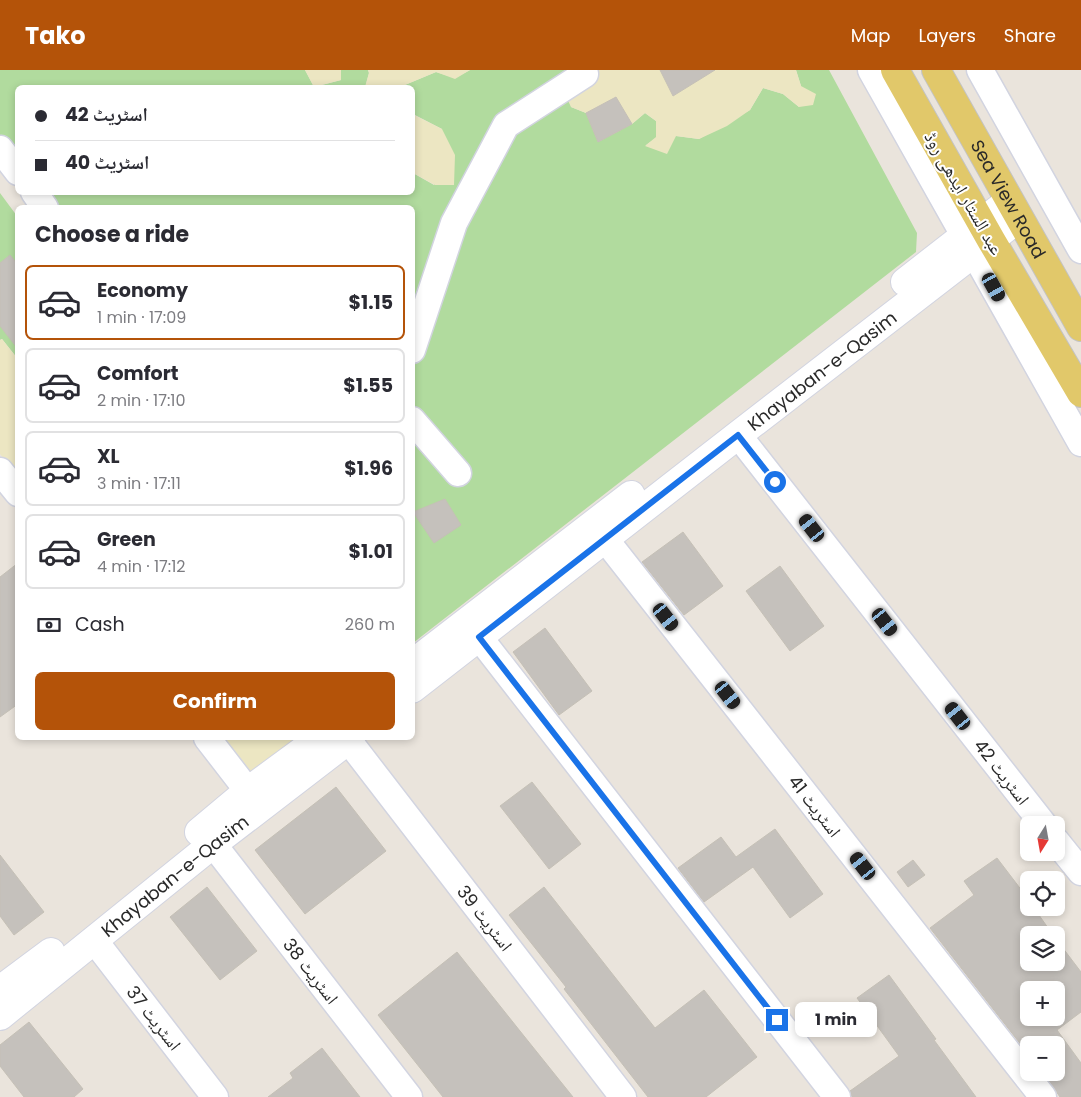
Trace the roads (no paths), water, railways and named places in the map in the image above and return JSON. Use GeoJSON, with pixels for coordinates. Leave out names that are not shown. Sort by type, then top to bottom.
{"type":"FeatureCollection","features":[{"type":"Feature","properties":{"kind":"main road","name":"عبد الستار ایدھی روڈ"},"geometry":{"type":"LineString","coordinates":[[895,70],[977,238],[1081,393]]}},
{"type":"Feature","properties":{"kind":"main road","name":"Sea View Road"},"geometry":{"type":"LineString","coordinates":[[936,70],[1081,327]]}},
{"type":"Feature","properties":{"kind":"street"},"geometry":{"type":"LineString","coordinates":[[871,70],[977,238],[1081,443]]}},
{"type":"Feature","properties":{"kind":"street"},"geometry":{"type":"LineString","coordinates":[[980,70],[1081,250]]}},
{"type":"Feature","properties":{"kind":"street"},"geometry":{"type":"LineString","coordinates":[[415,341],[454,223],[506,125],[586,71]]}},
{"type":"Feature","properties":{"kind":"street"},"geometry":{"type":"LineString","coordinates":[[0,149],[15,168]]}},
{"type":"Feature","properties":{"kind":"street","name":"Khayaban-e-Qasim"},"geometry":{"type":"LineString","coordinates":[[415,662],[728,422],[1014,210]]}},
{"type":"Feature","properties":{"kind":"street","name":"Khayaban-e-Qasim"},"geometry":{"type":"LineString","coordinates":[[415,688],[738,435],[977,238]]}},
{"type":"Feature","properties":{"kind":"street"},"geometry":{"type":"LineString","coordinates":[[415,423],[458,473]]}},
{"type":"Feature","properties":{"kind":"street","name":"اسٹریٹ 42"},"geometry":{"type":"LineString","coordinates":[[738,435],[1037,816]]}},
{"type":"Feature","properties":{"kind":"street"},"geometry":{"type":"LineString","coordinates":[[0,471],[15,489]]}},
{"type":"Feature","properties":{"kind":"street","name":"اسٹریٹ 41"},"geometry":{"type":"LineString","coordinates":[[605,539],[1043,1097]]}},
{"type":"Feature","properties":{"kind":"street"},"geometry":{"type":"LineString","coordinates":[[479,637],[837,1097]]}},
{"type":"Feature","properties":{"kind":"street"},"geometry":{"type":"LineString","coordinates":[[209,740],[248,791]]}},
{"type":"Feature","properties":{"kind":"street","name":"Khayaban-e-Qasim"},"geometry":{"type":"LineString","coordinates":[[0,990],[84,927],[248,791],[317,740]]}},
{"type":"Feature","properties":{"kind":"street","name":"Khayaban-e-Qasim"},"geometry":{"type":"LineString","coordinates":[[0,1016],[213,844],[349,740]]}},
{"type":"Feature","properties":{"kind":"street","name":"اسٹریٹ 39"},"geometry":{"type":"LineString","coordinates":[[351,740],[623,1097]]}},
{"type":"Feature","properties":{"kind":"street","name":"اسٹریٹ 38"},"geometry":{"type":"LineString","coordinates":[[213,844],[409,1097]]}},
{"type":"Feature","properties":{"kind":"street"},"geometry":{"type":"LineString","coordinates":[[1065,852],[1081,872]]}},
{"type":"Feature","properties":{"kind":"street","name":"اسٹریٹ 37"},"geometry":{"type":"LineString","coordinates":[[94,940],[215,1097]]}}]}
